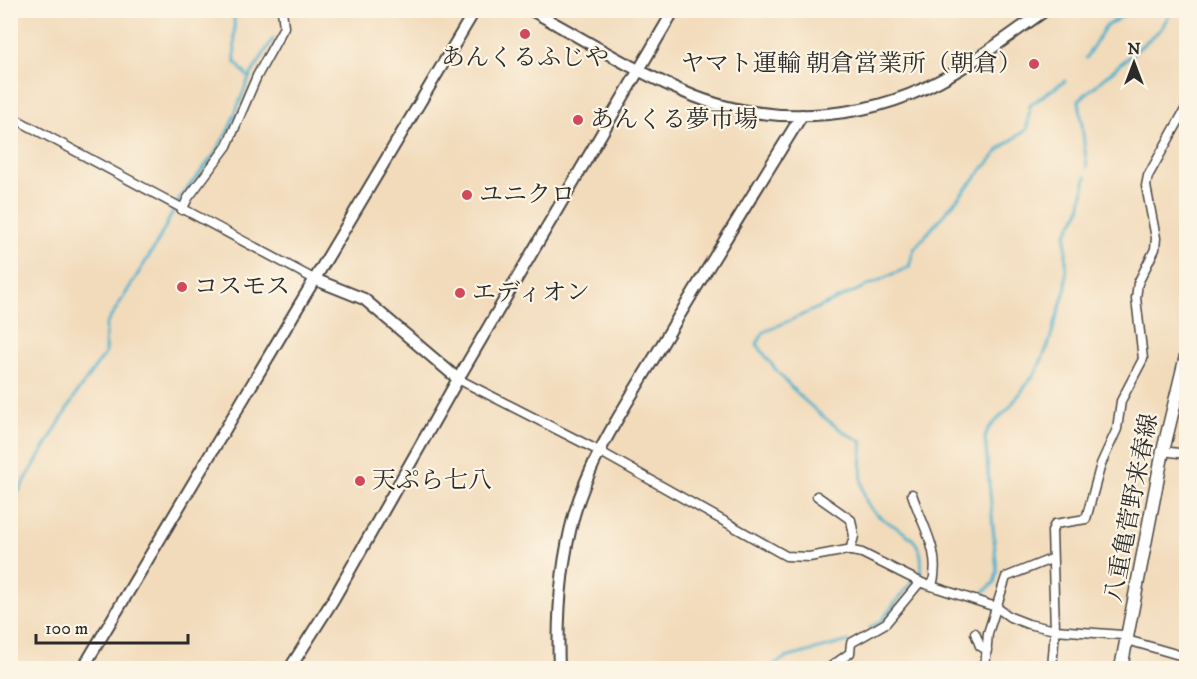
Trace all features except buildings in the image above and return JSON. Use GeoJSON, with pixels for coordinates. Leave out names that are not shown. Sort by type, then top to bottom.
{"type":"FeatureCollection","features":[{"type":"Feature","properties":{"kind":"main road","name":"八重亀菅野来春線"},"geometry":{"type":"LineString","coordinates":[[1121,669],[1124,638],[1163,451],[1186,356]]}},
{"type":"Feature","properties":{"kind":"street"},"geometry":{"type":"LineString","coordinates":[[178,208],[227,146],[257,76],[284,27],[282,10]]}},
{"type":"Feature","properties":{"kind":"street"},"geometry":{"type":"LineString","coordinates":[[83,669],[475,10]]}},
{"type":"Feature","properties":{"kind":"street"},"geometry":{"type":"LineString","coordinates":[[531,10],[684,93],[720,104],[771,114],[802,115],[855,110],[903,97],[939,81],[1046,10]]}},
{"type":"Feature","properties":{"kind":"street"},"geometry":{"type":"LineString","coordinates":[[290,669],[339,590],[458,379],[674,10]]}},
{"type":"Feature","properties":{"kind":"street"},"geometry":{"type":"LineString","coordinates":[[1052,669],[1054,630],[1051,559],[1055,524],[1086,519],[1101,464],[1117,429],[1121,401],[1142,366],[1143,340],[1136,298],[1138,283],[1155,249],[1156,238],[1146,186],[1148,176],[1186,108]]}},
{"type":"Feature","properties":{"kind":"street"},"geometry":{"type":"LineString","coordinates":[[559,669],[557,625],[566,547],[582,490],[599,451],[715,255],[802,115]]}},
{"type":"Feature","properties":{"kind":"street"},"geometry":{"type":"LineString","coordinates":[[10,116],[314,279],[364,299],[458,379],[599,451],[786,556],[809,557],[850,551],[862,553],[916,580],[996,607],[1010,617],[1054,630],[1124,638],[1186,657]]}},
{"type":"Feature","properties":{"kind":"street"},"geometry":{"type":"LineString","coordinates":[[1163,451],[1186,454]]}},
{"type":"Feature","properties":{"kind":"street"},"geometry":{"type":"LineString","coordinates":[[912,494],[934,555],[936,571],[932,586]]}},
{"type":"Feature","properties":{"kind":"street"},"geometry":{"type":"LineString","coordinates":[[817,496],[851,520],[854,536],[850,551]]}},
{"type":"Feature","properties":{"kind":"street"},"geometry":{"type":"LineString","coordinates":[[985,669],[988,633],[1006,578],[1051,559]]}},
{"type":"Feature","properties":{"kind":"street"},"geometry":{"type":"LineString","coordinates":[[829,669],[850,652],[851,643],[886,623],[916,580]]}},
{"type":"Feature","properties":{"kind":"street"},"geometry":{"type":"LineString","coordinates":[[975,633],[980,646],[987,650]]}},
{"type":"Feature","properties":{"kind":"waterway"},"geometry":{"type":"LineString","coordinates":[[10,506],[78,391],[105,354],[106,325],[156,245],[180,198],[214,155],[229,129],[249,78],[235,62],[234,10]]}},
{"type":"Feature","properties":{"kind":"waterway"},"geometry":{"type":"LineString","coordinates":[[1086,58],[1105,27],[1132,10]]}},
{"type":"Feature","properties":{"kind":"waterway"},"geometry":{"type":"LineString","coordinates":[[1087,167],[1079,100],[1161,29],[1172,10]]}},
{"type":"Feature","properties":{"kind":"waterway"},"geometry":{"type":"LineString","coordinates":[[249,78],[273,39]]}},
{"type":"Feature","properties":{"kind":"waterway"},"geometry":{"type":"LineString","coordinates":[[870,628],[882,620],[921,570],[918,546],[903,531],[884,520],[869,506],[862,483],[862,442],[833,424],[804,400],[778,372],[757,344],[764,332],[909,267],[914,249],[1001,148],[1027,129],[1030,105],[1065,81]]}},
{"type":"Feature","properties":{"kind":"waterway"},"geometry":{"type":"LineString","coordinates":[[980,595],[994,583],[997,572],[985,437],[988,429],[1009,408],[1036,372],[1048,346],[1066,287],[1066,234],[1080,210],[1086,177]]}},
{"type":"Feature","properties":{"kind":"waterway"},"geometry":{"type":"LineString","coordinates":[[768,668],[785,658],[849,641]]}},
{"type":"Feature","properties":{"kind":"place","name":"あんくるふじや"},"geometry":{"type":"Point","coordinates":[525,34]}},
{"type":"Feature","properties":{"kind":"place","name":"ヤマト運輸 朝倉営業所（朝倉）"},"geometry":{"type":"Point","coordinates":[1034,64]}},
{"type":"Feature","properties":{"kind":"place","name":"あんくる夢市場"},"geometry":{"type":"Point","coordinates":[578,120]}},
{"type":"Feature","properties":{"kind":"place","name":"ユニクロ"},"geometry":{"type":"Point","coordinates":[467,195]}},
{"type":"Feature","properties":{"kind":"place","name":"コスモス"},"geometry":{"type":"Point","coordinates":[182,287]}},
{"type":"Feature","properties":{"kind":"place","name":"エディオン"},"geometry":{"type":"Point","coordinates":[460,293]}},
{"type":"Feature","properties":{"kind":"place","name":"天ぷら七八"},"geometry":{"type":"Point","coordinates":[360,481]}}]}
